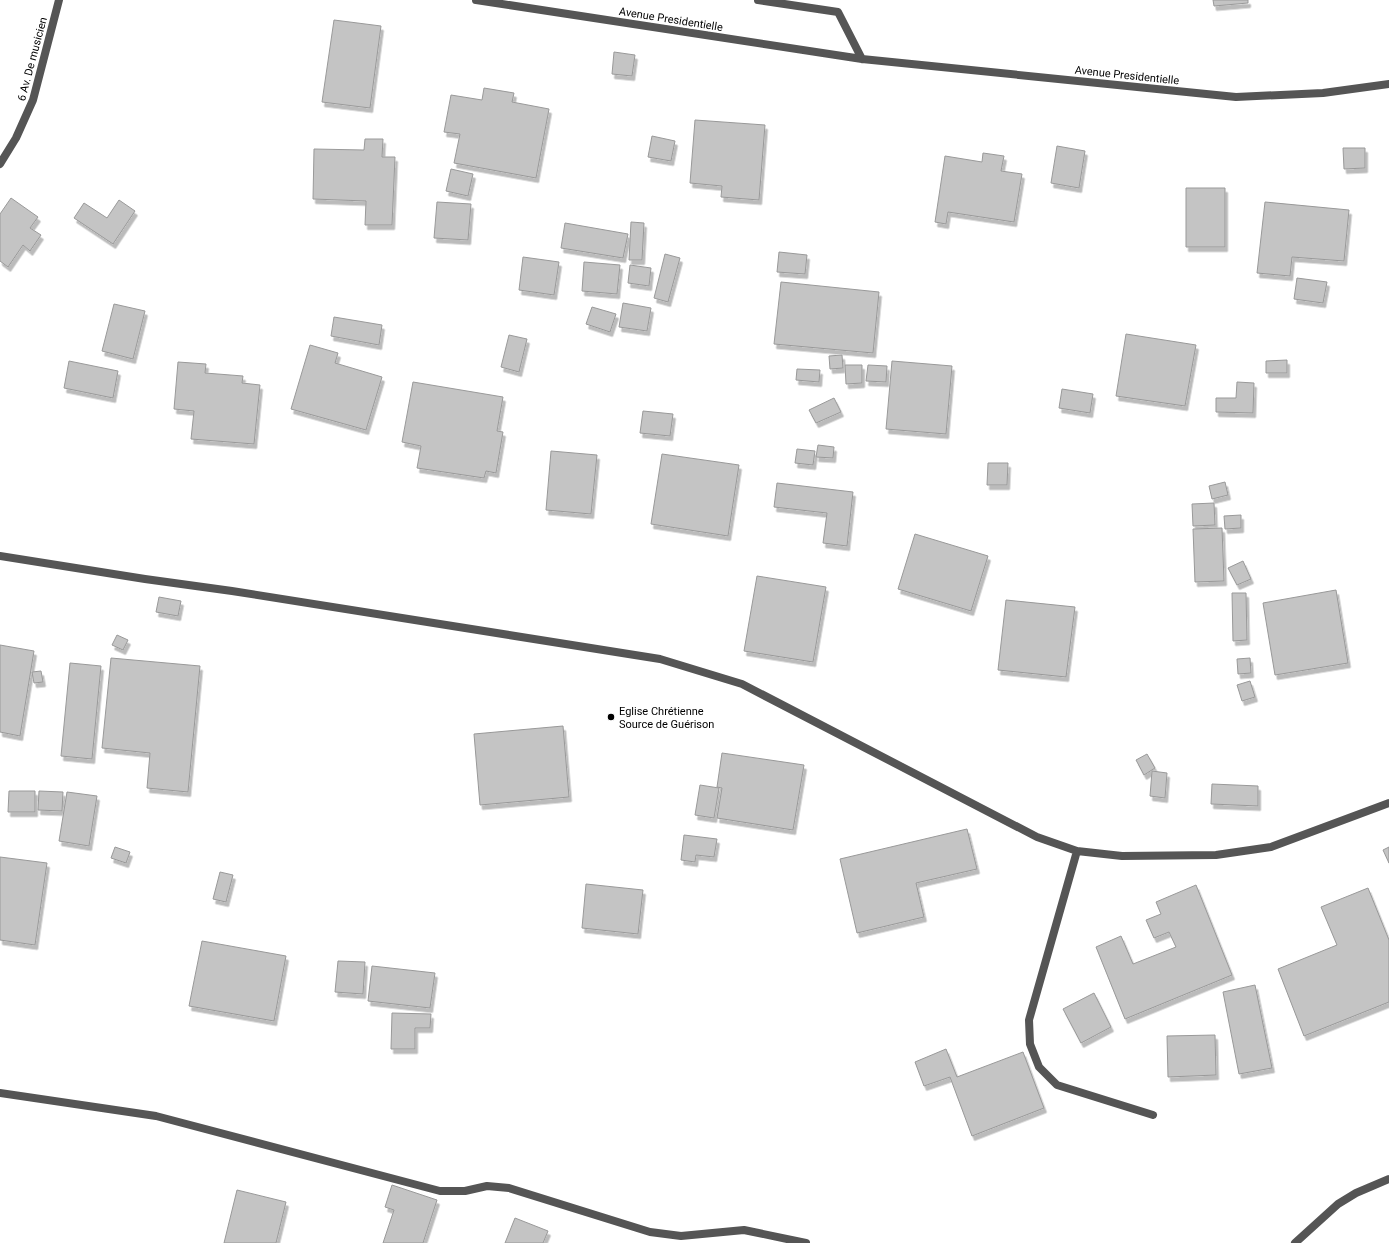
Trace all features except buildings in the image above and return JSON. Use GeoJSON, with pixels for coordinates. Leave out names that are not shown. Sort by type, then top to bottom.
{"type":"FeatureCollection","features":[{"type":"Feature","properties":{"kind":"street","name":"6 Av. De musicien"},"geometry":{"type":"LineString","coordinates":[[0,164],[16,138],[33,100],[59,0]]}},
{"type":"Feature","properties":{"kind":"street","name":"Avenue Presidentielle"},"geometry":{"type":"LineString","coordinates":[[476,0],[862,59],[1236,97],[1323,93],[1389,84]]}},
{"type":"Feature","properties":{"kind":"street"},"geometry":{"type":"LineString","coordinates":[[758,0],[838,12],[862,59]]}},
{"type":"Feature","properties":{"kind":"street"},"geometry":{"type":"LineString","coordinates":[[0,556],[145,579],[248,593],[660,659],[742,684],[1037,837],[1077,851],[1122,856],[1216,855],[1271,846],[1389,803]]}},
{"type":"Feature","properties":{"kind":"street"},"geometry":{"type":"LineString","coordinates":[[1077,851],[1029,1020],[1030,1044],[1039,1067],[1057,1085],[1153,1115]]}},
{"type":"Feature","properties":{"kind":"street"},"geometry":{"type":"LineString","coordinates":[[0,1093],[156,1116],[440,1191],[465,1191],[487,1186],[509,1188],[650,1232],[680,1236],[744,1230],[806,1243]]}},
{"type":"Feature","properties":{"kind":"street"},"geometry":{"type":"LineString","coordinates":[[1295,1243],[1338,1204],[1356,1193],[1389,1179]]}},
{"type":"Feature","properties":{"kind":"place","name":"Eglise Chrétienne Source de Guérison"},"geometry":{"type":"Point","coordinates":[611,717]}}]}
